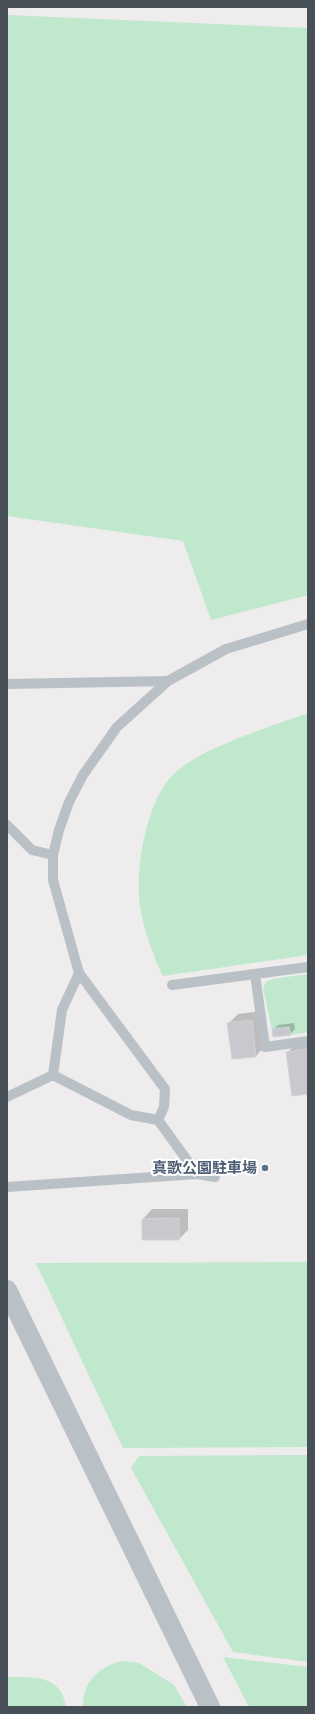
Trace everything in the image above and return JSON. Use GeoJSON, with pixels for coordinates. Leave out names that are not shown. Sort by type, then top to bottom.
{"type":"FeatureCollection","features":[{"type":"Feature","properties":{"kind":"street"},"geometry":{"type":"LineString","coordinates":[[7,1290],[210,1707]]}},
{"type":"Feature","properties":{"kind":"lane"},"geometry":{"type":"LineString","coordinates":[[158,1120],[164,1107],[165,1090],[79,973],[53,880],[53,855],[59,830],[69,802],[90,764],[117,727],[168,681],[226,649],[308,624]]}},
{"type":"Feature","properties":{"kind":"lane"},"geometry":{"type":"LineString","coordinates":[[7,684],[168,681]]}},
{"type":"Feature","properties":{"kind":"lane"},"geometry":{"type":"LineString","coordinates":[[7,825],[32,850],[53,855]]}},
{"type":"Feature","properties":{"kind":"lane"},"geometry":{"type":"LineString","coordinates":[[172,986],[308,967]]}},
{"type":"Feature","properties":{"kind":"lane"},"geometry":{"type":"LineString","coordinates":[[53,1075],[62,1010],[79,973]]}},
{"type":"Feature","properties":{"kind":"lane"},"geometry":{"type":"LineString","coordinates":[[255,974],[265,1047],[308,1041]]}},
{"type":"Feature","properties":{"kind":"lane"},"geometry":{"type":"LineString","coordinates":[[7,1096],[53,1075]]}},
{"type":"Feature","properties":{"kind":"lane"},"geometry":{"type":"LineString","coordinates":[[53,1075],[131,1115],[158,1120],[197,1174]]}},
{"type":"Feature","properties":{"kind":"lane"},"geometry":{"type":"LineString","coordinates":[[7,1187],[197,1174],[215,1177]]}},
{"type":"Feature","properties":{"kind":"green space"},"geometry":{"type":"Polygon","coordinates":[[[7,15],[308,28],[308,595],[211,620],[183,541],[7,516],[7,15]]]}},
{"type":"Feature","properties":{"kind":"green space"},"geometry":{"type":"Polygon","coordinates":[[[308,713],[308,955],[163,976],[147,936],[139,895],[142,847],[151,812],[158,796],[166,783],[176,772],[189,762],[221,745],[308,713]]]}},
{"type":"Feature","properties":{"kind":"green space"},"geometry":{"type":"Polygon","coordinates":[[[308,974],[308,1032],[291,1035],[289,1027],[272,1029],[263,988],[266,982],[272,979],[308,974]]]}},
{"type":"Feature","properties":{"kind":"green space"},"geometry":{"type":"Polygon","coordinates":[[[308,1262],[308,1447],[123,1448],[36,1263],[308,1262]]]}},
{"type":"Feature","properties":{"kind":"green space"},"geometry":{"type":"Polygon","coordinates":[[[308,1455],[308,1662],[233,1652],[131,1468],[139,1456],[308,1455]]]}},
{"type":"Feature","properties":{"kind":"green space"},"geometry":{"type":"Polygon","coordinates":[[[223,1657],[308,1667],[308,1707],[249,1707],[223,1657]]]}},
{"type":"Feature","properties":{"kind":"green space"},"geometry":{"type":"Polygon","coordinates":[[[121,1661],[139,1663],[174,1685],[187,1707],[83,1707],[86,1690],[93,1677],[105,1667],[121,1661]]]}},
{"type":"Feature","properties":{"kind":"green space"},"geometry":{"type":"Polygon","coordinates":[[[7,1677],[36,1678],[52,1683],[58,1688],[63,1696],[66,1707],[7,1707],[7,1677]]]}},
{"type":"Feature","properties":{"kind":"building"},"geometry":{"type":"Polygon","coordinates":[[[252,1020],[256,1057],[232,1059],[227,1023],[252,1020]]]}},
{"type":"Feature","properties":{"kind":"building"},"geometry":{"type":"Polygon","coordinates":[[[289,1027],[291,1035],[273,1037],[272,1029],[289,1027]]]}},
{"type":"Feature","properties":{"kind":"building"},"geometry":{"type":"Polygon","coordinates":[[[308,1049],[308,1094],[292,1096],[286,1052],[308,1049]]]}},
{"type":"Feature","properties":{"kind":"building"},"geometry":{"type":"Polygon","coordinates":[[[179,1218],[179,1240],[142,1240],[142,1219],[179,1218]]]}},
{"type":"Feature","properties":{"kind":"place","name":"真歌公園駐車場"},"geometry":{"type":"Point","coordinates":[265,1168]}}]}
